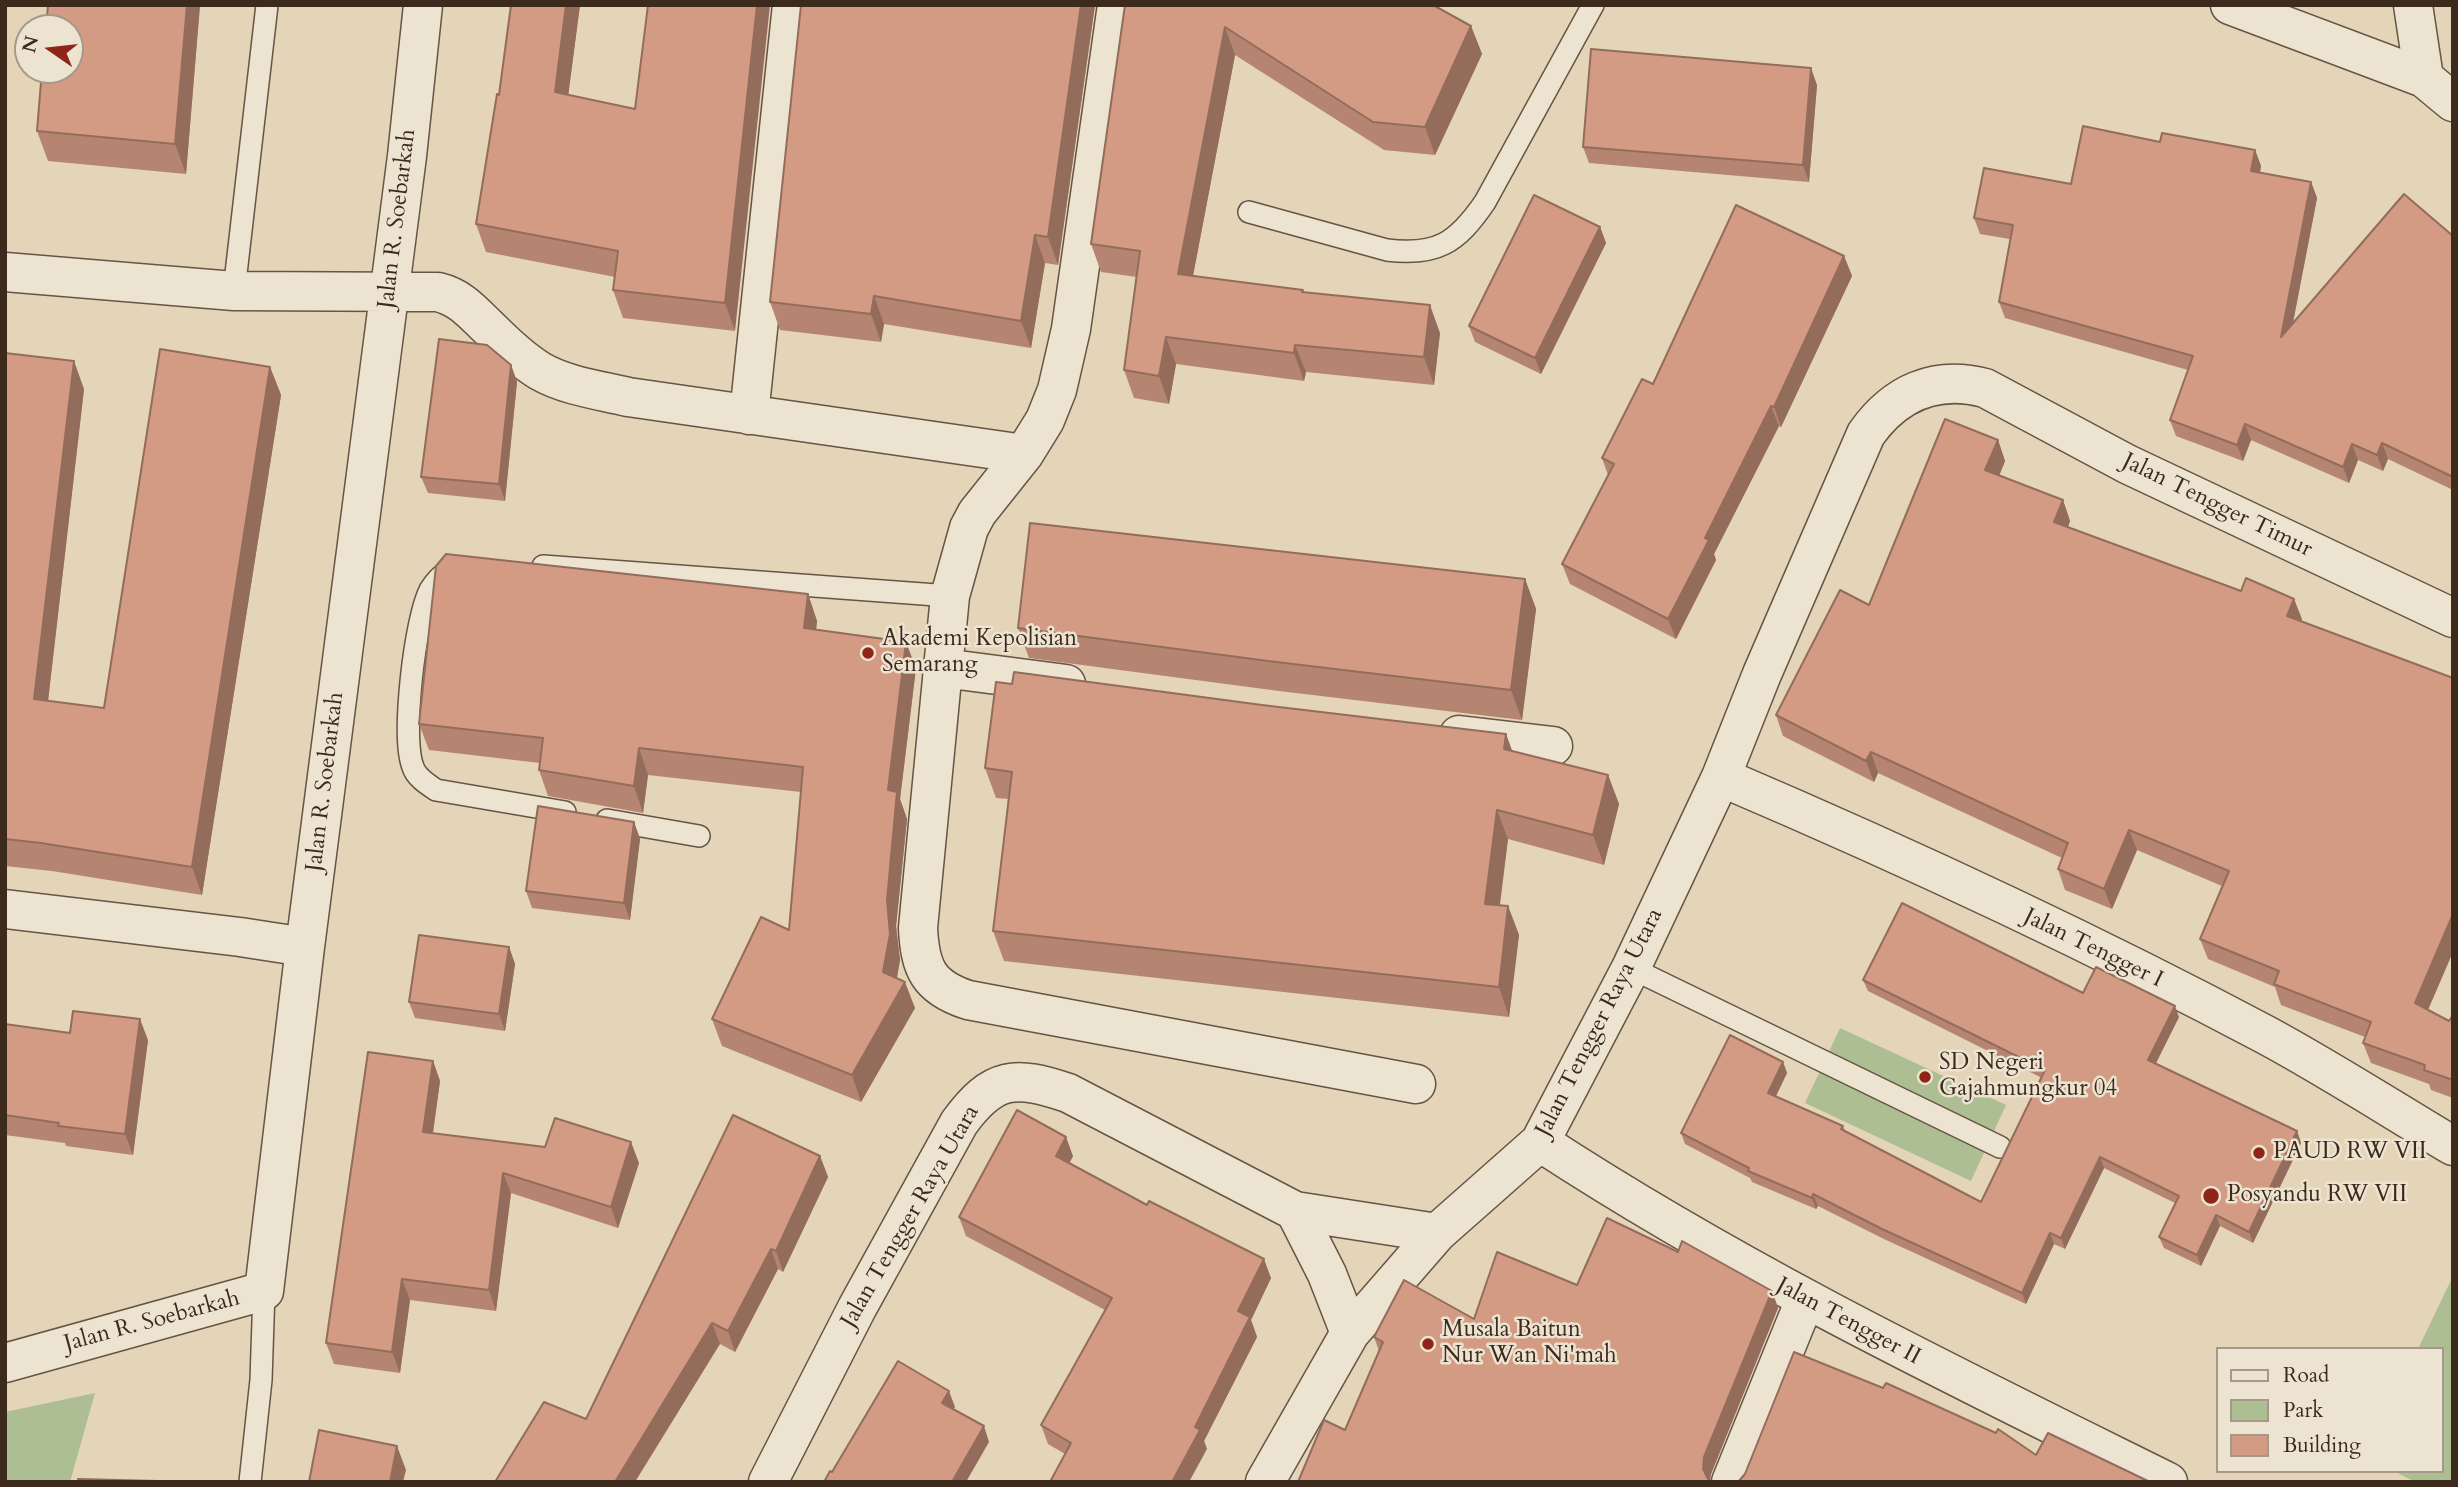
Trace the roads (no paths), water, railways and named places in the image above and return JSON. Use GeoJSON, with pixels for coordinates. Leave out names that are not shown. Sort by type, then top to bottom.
{"type":"FeatureCollection","features":[{"type":"Feature","properties":{"kind":"street","name":"Jalan R. Soebarkah"},"geometry":{"type":"LineString","coordinates":[[5,1363],[264,1292],[305,947],[407,156],[423,5]]}},
{"type":"Feature","properties":{"kind":"street"},"geometry":{"type":"LineString","coordinates":[[749,415],[792,5]]}},
{"type":"Feature","properties":{"kind":"street"},"geometry":{"type":"LineString","coordinates":[[1117,5],[1071,329],[1057,390],[1045,420],[1024,454],[968,528],[950,596],[918,928],[919,950],[924,966],[939,988],[968,1000],[1416,1084]]}},
{"type":"Feature","properties":{"kind":"street"},"geometry":{"type":"LineString","coordinates":[[2230,5],[2424,78],[2453,102]]}},
{"type":"Feature","properties":{"kind":"street"},"geometry":{"type":"LineString","coordinates":[[2413,5],[2424,78]]}},
{"type":"Feature","properties":{"kind":"street"},"geometry":{"type":"LineString","coordinates":[[5,272],[234,291],[438,292],[458,298],[520,356],[541,372],[568,383],[628,397],[1024,454]]}},
{"type":"Feature","properties":{"kind":"street","name":"Jalan Tengger Raya Utara"},"geometry":{"type":"LineString","coordinates":[[768,1482],[857,1308],[953,1134],[973,1103],[986,1091],[1001,1084],[1042,1084],[1068,1094],[1294,1211],[1437,1233],[1540,1142],[1631,968],[1721,777],[1762,674],[1866,434],[1881,414],[1900,399],[1922,389],[1957,384],[1985,388]]}},
{"type":"Feature","properties":{"kind":"street","name":"Jalan Tengger Timur"},"geometry":{"type":"LineString","coordinates":[[1985,388],[2127,464],[2453,618]]}},
{"type":"Feature","properties":{"kind":"street"},"geometry":{"type":"LineString","coordinates":[[943,668],[1103,690]]}},
{"type":"Feature","properties":{"kind":"street"},"geometry":{"type":"LineString","coordinates":[[1428,731],[1553,746]]}},
{"type":"Feature","properties":{"kind":"street","name":"Jalan Tengger I"},"geometry":{"type":"LineString","coordinates":[[1721,777],[1914,862],[2187,995],[2269,1037],[2453,1146]]}},
{"type":"Feature","properties":{"kind":"street"},"geometry":{"type":"LineString","coordinates":[[5,909],[305,947]]}},
{"type":"Feature","properties":{"kind":"street","name":"Jalan Tengger II"},"geometry":{"type":"LineString","coordinates":[[1540,1142],[1625,1197],[1805,1300],[2159,1480]]}},
{"type":"Feature","properties":{"kind":"street"},"geometry":{"type":"LineString","coordinates":[[1294,1211],[1328,1274],[1350,1333]]}},
{"type":"Feature","properties":{"kind":"street"},"geometry":{"type":"LineString","coordinates":[[1265,1482],[1350,1333],[1437,1233]]}},
{"type":"Feature","properties":{"kind":"street"},"geometry":{"type":"LineString","coordinates":[[1731,1482],[1805,1300]]}},
{"type":"Feature","properties":{"kind":"lane"},"geometry":{"type":"LineString","coordinates":[[234,291],[267,5]]}},
{"type":"Feature","properties":{"kind":"lane"},"geometry":{"type":"LineString","coordinates":[[1249,212],[1387,250],[1410,253],[1435,250],[1450,242],[1471,223],[1485,202],[1593,5]]}},
{"type":"Feature","properties":{"kind":"lane"},"geometry":{"type":"LineString","coordinates":[[476,561],[454,566],[443,573],[430,590],[423,612],[412,674],[407,727],[413,769],[424,782],[436,790],[699,836]]}},
{"type":"Feature","properties":{"kind":"lane"},"geometry":{"type":"LineString","coordinates":[[518,564],[950,596]]}},
{"type":"Feature","properties":{"kind":"lane"},"geometry":{"type":"LineString","coordinates":[[1631,968],[2000,1147]]}},
{"type":"Feature","properties":{"kind":"lane"},"geometry":{"type":"LineString","coordinates":[[250,1482],[261,1380],[264,1292]]}},
{"type":"Feature","properties":{"kind":"place","name":"Akademi Kepolisian Semarang"},"geometry":{"type":"Point","coordinates":[868,653]}},
{"type":"Feature","properties":{"kind":"place","name":"SD Negeri Gajahmungkur 04"},"geometry":{"type":"Point","coordinates":[1925,1077]}},
{"type":"Feature","properties":{"kind":"place","name":"PAUD RW VII"},"geometry":{"type":"Point","coordinates":[2259,1153]}},
{"type":"Feature","properties":{"kind":"place","name":"Posyandu RW VII"},"geometry":{"type":"Point","coordinates":[2211,1196]}},
{"type":"Feature","properties":{"kind":"place","name":"Musala Baitun Nur Wan Ni'mah"},"geometry":{"type":"Point","coordinates":[1428,1344]}}]}
